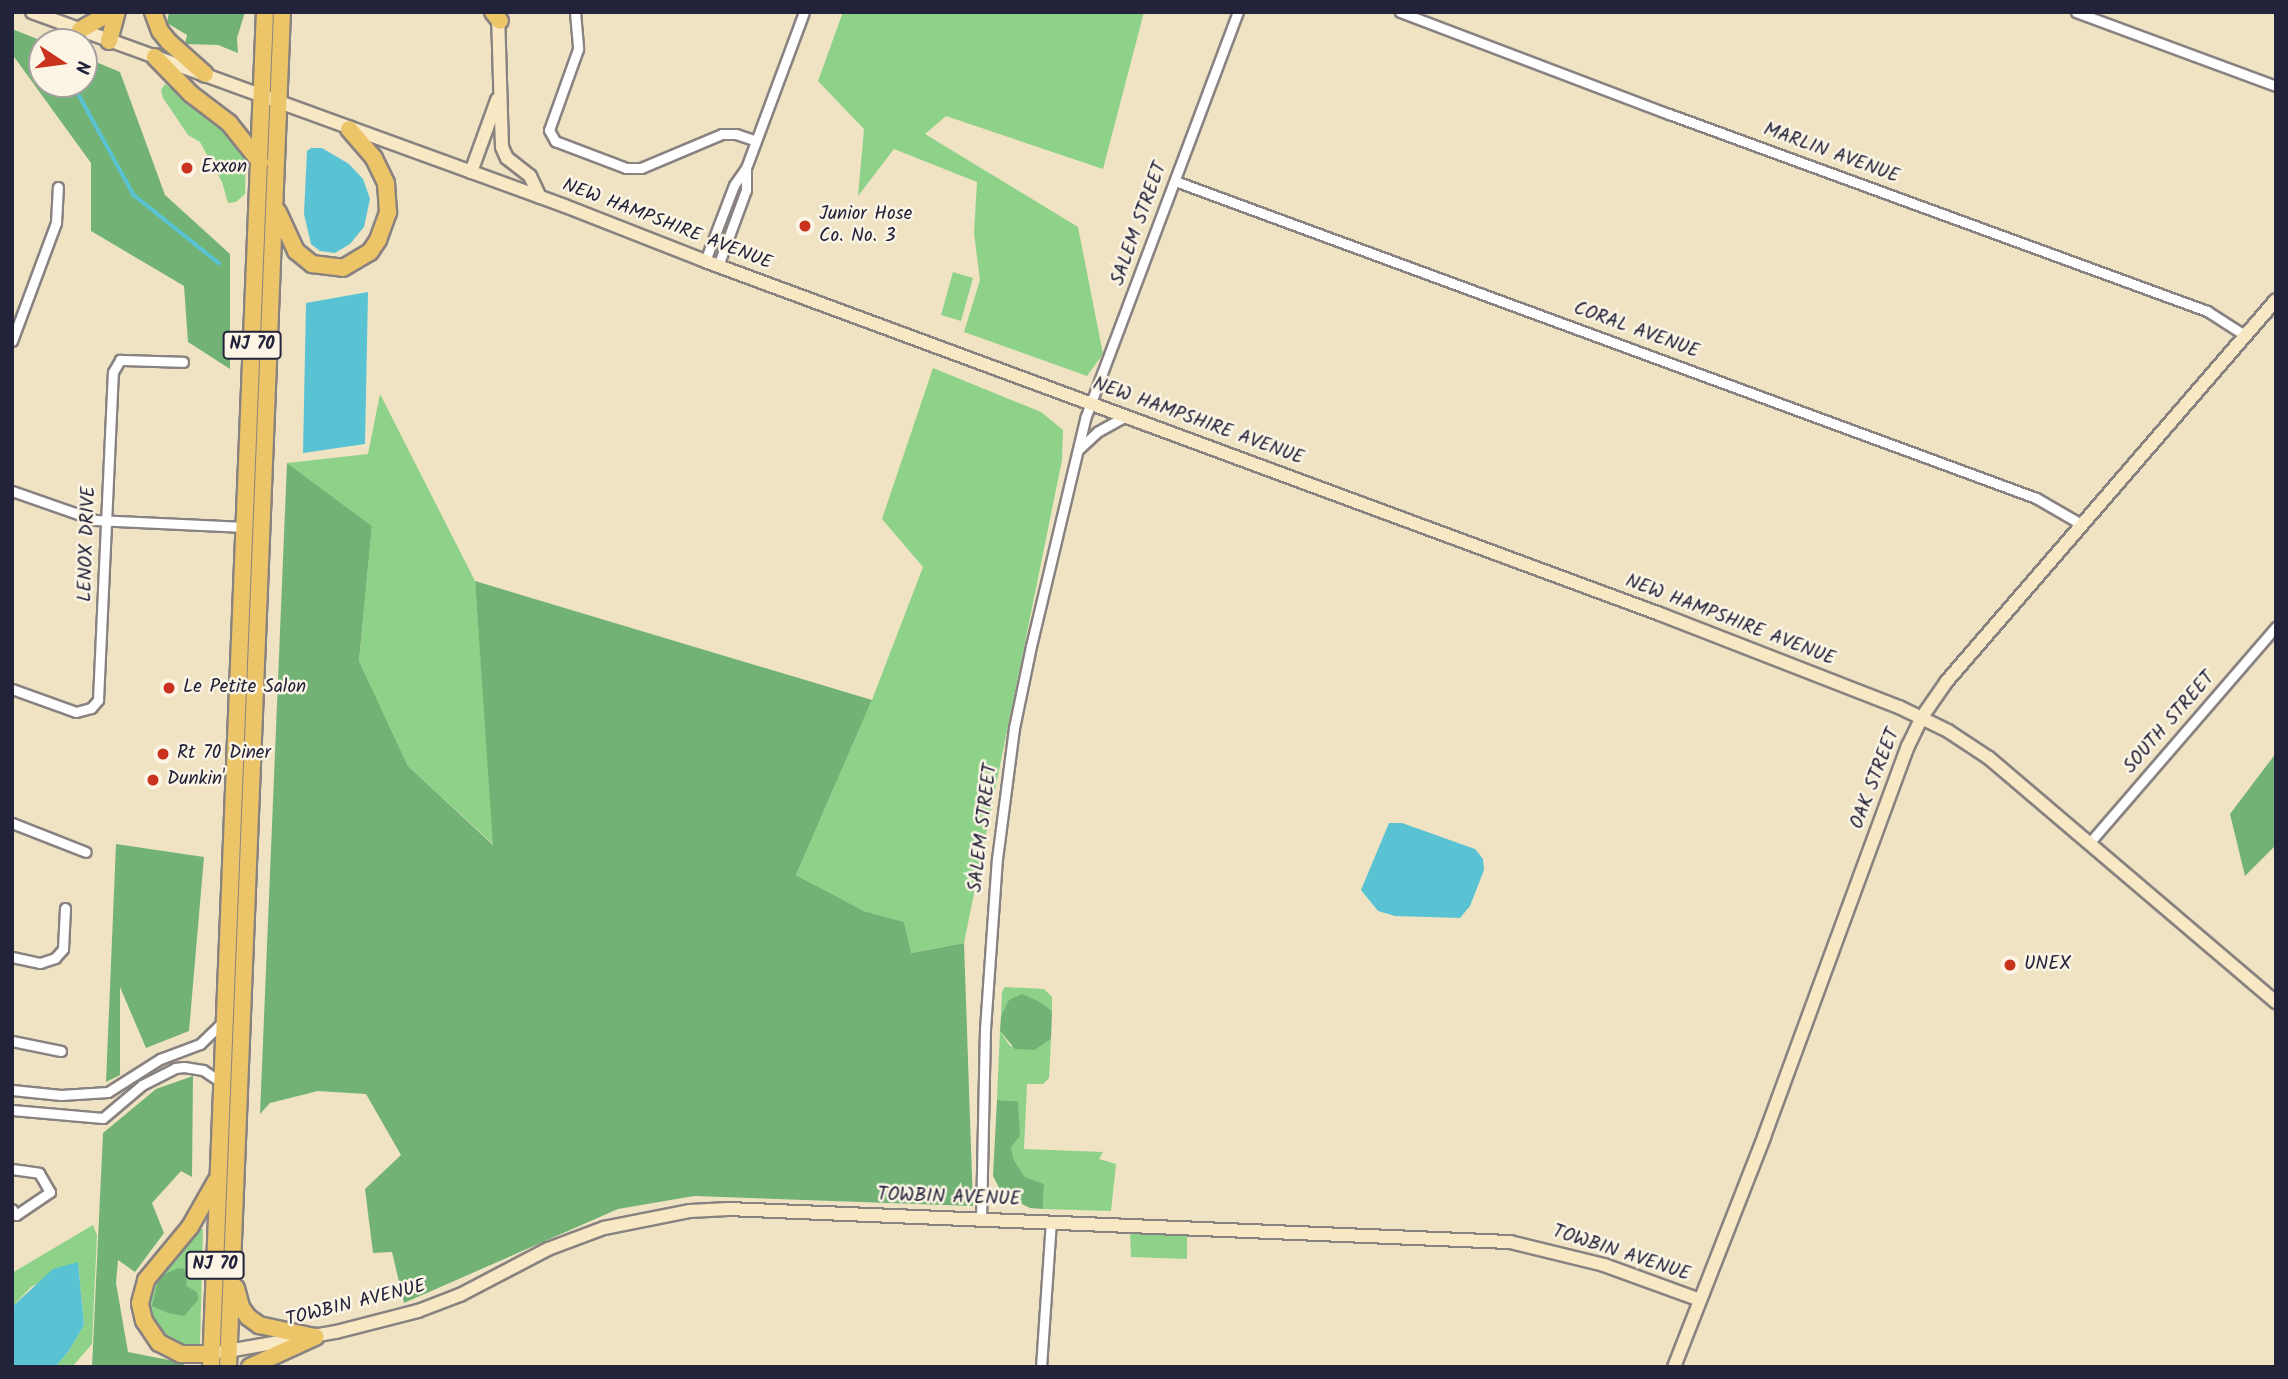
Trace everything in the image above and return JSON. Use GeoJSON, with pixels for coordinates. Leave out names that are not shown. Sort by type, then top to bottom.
{"type":"FeatureCollection","features":[{"type":"Feature","properties":{"kind":"highway"},"geometry":{"type":"LineString","coordinates":[[83,28],[111,12]]}},
{"type":"Feature","properties":{"kind":"highway"},"geometry":{"type":"LineString","coordinates":[[109,41],[117,12]]}},
{"type":"Feature","properties":{"kind":"highway"},"geometry":{"type":"LineString","coordinates":[[153,12],[160,31],[169,42],[205,74]]}},
{"type":"Feature","properties":{"kind":"highway","name":"NJ 70"},"geometry":{"type":"LineString","coordinates":[[211,1360],[265,12]]}},
{"type":"Feature","properties":{"kind":"highway"},"geometry":{"type":"LineString","coordinates":[[282,20],[288,12]]}},
{"type":"Feature","properties":{"kind":"highway","name":"NJ 70"},"geometry":{"type":"LineString","coordinates":[[228,1358],[282,20]]}},
{"type":"Feature","properties":{"kind":"highway"},"geometry":{"type":"LineString","coordinates":[[155,57],[191,94],[229,123],[260,162]]}},
{"type":"Feature","properties":{"kind":"highway"},"geometry":{"type":"LineString","coordinates":[[275,204],[296,251],[312,264],[343,268],[370,252],[378,240],[388,212],[386,183],[373,158],[349,129]]}},
{"type":"Feature","properties":{"kind":"highway"},"geometry":{"type":"LineString","coordinates":[[211,1360],[181,1354],[159,1343],[144,1321],[140,1303],[146,1280],[195,1220],[219,1176]]}},
{"type":"Feature","properties":{"kind":"highway"},"geometry":{"type":"LineString","coordinates":[[232,1263],[237,1296],[248,1317],[266,1328],[315,1337]]}},
{"type":"Feature","properties":{"kind":"highway"},"geometry":{"type":"LineString","coordinates":[[250,1367],[315,1337]]}},
{"type":"Feature","properties":{"kind":"street","name":"NEW HAMPSHIRE AVENUE"},"geometry":{"type":"LineString","coordinates":[[32,12],[75,28]]}},
{"type":"Feature","properties":{"kind":"street"},"geometry":{"type":"LineString","coordinates":[[575,12],[578,49],[549,130],[555,142],[626,168],[641,168],[722,134],[736,134],[756,141]]}},
{"type":"Feature","properties":{"kind":"street"},"geometry":{"type":"LineString","coordinates":[[711,263],[734,185],[746,168],[804,12]]}},
{"type":"Feature","properties":{"kind":"street","name":"SALEM STREET"},"geometry":{"type":"LineString","coordinates":[[981,1219],[985,1029],[997,859],[1014,728],[1080,437],[1238,12]]}},
{"type":"Feature","properties":{"kind":"street","name":"MARLIN AVENUE"},"geometry":{"type":"LineString","coordinates":[[1400,12],[1669,114],[2207,311],[2246,336]]}},
{"type":"Feature","properties":{"kind":"street"},"geometry":{"type":"LineString","coordinates":[[2076,12],[2276,86]]}},
{"type":"Feature","properties":{"kind":"street"},"geometry":{"type":"LineString","coordinates":[[497,15],[502,147],[507,158],[530,176],[540,197]]}},
{"type":"Feature","properties":{"kind":"street","name":"NEW HAMPSHIRE AVENUE"},"geometry":{"type":"LineString","coordinates":[[98,37],[540,197],[711,263],[1660,614],[1922,717],[1989,758],[2091,841],[2276,1002]]}},
{"type":"Feature","properties":{"kind":"street"},"geometry":{"type":"LineString","coordinates":[[471,172],[501,90]]}},
{"type":"Feature","properties":{"kind":"street","name":"CORAL AVENUE"},"geometry":{"type":"LineString","coordinates":[[1175,181],[2036,498],[2081,524]]}},
{"type":"Feature","properties":{"kind":"street"},"geometry":{"type":"LineString","coordinates":[[12,341],[56,223],[58,187]]}},
{"type":"Feature","properties":{"kind":"street","name":"OAK STREET"},"geometry":{"type":"LineString","coordinates":[[1674,1367],[1908,746],[1922,717],[1947,681],[2276,300]]}},
{"type":"Feature","properties":{"kind":"street","name":"LENOX DRIVE"},"geometry":{"type":"LineString","coordinates":[[12,689],[76,712],[91,708],[98,700],[115,365],[120,360],[183,362]]}},
{"type":"Feature","properties":{"kind":"street"},"geometry":{"type":"LineString","coordinates":[[1079,449],[1097,432],[1126,416]]}},
{"type":"Feature","properties":{"kind":"street"},"geometry":{"type":"LineString","coordinates":[[12,491],[105,521],[244,527]]}},
{"type":"Feature","properties":{"kind":"street","name":"SOUTH STREET"},"geometry":{"type":"LineString","coordinates":[[2091,841],[2276,627]]}},
{"type":"Feature","properties":{"kind":"street"},"geometry":{"type":"LineString","coordinates":[[12,823],[86,852]]}},
{"type":"Feature","properties":{"kind":"street"},"geometry":{"type":"LineString","coordinates":[[12,957],[40,963],[55,958],[64,949],[65,908]]}},
{"type":"Feature","properties":{"kind":"street"},"geometry":{"type":"LineString","coordinates":[[12,1090],[61,1095],[108,1092],[147,1066],[200,1044],[225,1020]]}},
{"type":"Feature","properties":{"kind":"street"},"geometry":{"type":"LineString","coordinates":[[12,1041],[61,1051]]}},
{"type":"Feature","properties":{"kind":"street"},"geometry":{"type":"LineString","coordinates":[[12,1110],[103,1118],[142,1085],[175,1068],[203,1070],[222,1083]]}},
{"type":"Feature","properties":{"kind":"street"},"geometry":{"type":"LineString","coordinates":[[12,1169],[39,1173],[50,1192],[16,1215],[12,1209]]}},
{"type":"Feature","properties":{"kind":"street","name":"TOWBIN AVENUE"},"geometry":{"type":"LineString","coordinates":[[211,1360],[418,1311],[460,1294],[548,1249],[604,1228],[656,1216],[728,1209],[1510,1242],[1604,1265],[1700,1300]]}},
{"type":"Feature","properties":{"kind":"street"},"geometry":{"type":"LineString","coordinates":[[1041,1367],[1051,1221]]}},
{"type":"Feature","properties":{"kind":"green space"},"geometry":{"type":"Polygon","coordinates":[[[169,12],[245,12],[237,38],[238,53],[218,45],[185,44],[187,35],[167,23],[169,12]]]}},
{"type":"Feature","properties":{"kind":"green space"},"geometry":{"type":"Polygon","coordinates":[[[843,12],[1144,12],[1103,169],[946,116],[925,134],[1078,227],[1103,354],[1087,376],[964,332],[980,280],[974,233],[977,182],[894,149],[858,196],[864,129],[818,81],[843,12]]]}},
{"type":"Feature","properties":{"kind":"green space"},"geometry":{"type":"Polygon","coordinates":[[[12,29],[28,35],[28,76],[12,54],[12,29]]]}},
{"type":"Feature","properties":{"kind":"green space"},"geometry":{"type":"Polygon","coordinates":[[[98,63],[120,72],[165,195],[230,254],[230,369],[188,342],[184,286],[91,231],[91,163],[44,98],[98,98],[98,63]]]}},
{"type":"Feature","properties":{"kind":"green space"},"geometry":{"type":"Polygon","coordinates":[[[165,84],[216,118],[246,154],[245,194],[236,202],[228,203],[222,182],[200,142],[188,135],[163,98],[161,90],[165,84]]]}},
{"type":"Feature","properties":{"kind":"green space"},"geometry":{"type":"Polygon","coordinates":[[[953,272],[973,278],[961,321],[941,315],[953,272]]]}},
{"type":"Feature","properties":{"kind":"green space"},"geometry":{"type":"Polygon","coordinates":[[[933,368],[1041,412],[1063,430],[1062,460],[964,943],[910,953],[904,922],[864,911],[796,875],[872,700],[923,567],[882,519],[933,368]]]}},
{"type":"Feature","properties":{"kind":"green space"},"geometry":{"type":"Polygon","coordinates":[[[380,394],[475,581],[494,845],[408,766],[359,661],[372,526],[287,463],[368,454],[380,394]]]}},
{"type":"Feature","properties":{"kind":"green space"},"geometry":{"type":"Polygon","coordinates":[[[287,463],[372,526],[359,661],[408,766],[493,845],[475,581],[872,700],[796,875],[864,911],[904,922],[911,953],[964,943],[973,1206],[694,1196],[618,1209],[404,1303],[392,1252],[373,1253],[365,1189],[401,1155],[366,1094],[318,1091],[270,1103],[260,1114],[287,463]]]}},
{"type":"Feature","properties":{"kind":"green space"},"geometry":{"type":"Polygon","coordinates":[[[2276,753],[2276,845],[2245,876],[2230,814],[2276,753]]]}},
{"type":"Feature","properties":{"kind":"green space"},"geometry":{"type":"Polygon","coordinates":[[[116,844],[204,857],[189,1031],[146,1048],[120,987],[120,1075],[106,1082],[116,844]]]}},
{"type":"Feature","properties":{"kind":"green space"},"geometry":{"type":"Polygon","coordinates":[[[1005,987],[1044,989],[1052,997],[1052,1011],[1042,1003],[1005,1009],[1001,1016],[1002,992],[1005,987]]]}},
{"type":"Feature","properties":{"kind":"green space"},"geometry":{"type":"Polygon","coordinates":[[[1022,994],[1052,1011],[1051,1039],[1035,1050],[1015,1049],[1000,1031],[1001,1016],[1009,1000],[1022,994]]]}},
{"type":"Feature","properties":{"kind":"green space"},"geometry":{"type":"Polygon","coordinates":[[[1000,1031],[1010,1046],[1035,1050],[1051,1039],[1049,1078],[1043,1084],[1027,1084],[1024,1149],[1103,1152],[1099,1159],[1116,1164],[1111,1211],[1043,1209],[1044,1184],[1025,1177],[1014,1160],[1011,1147],[1018,1101],[997,1100],[1000,1031]]]}},
{"type":"Feature","properties":{"kind":"green space"},"geometry":{"type":"Polygon","coordinates":[[[193,1076],[192,1177],[181,1171],[152,1203],[164,1233],[135,1272],[118,1260],[116,1283],[128,1352],[184,1363],[184,1367],[92,1367],[103,1133],[156,1089],[193,1076]]]}},
{"type":"Feature","properties":{"kind":"green space"},"geometry":{"type":"Polygon","coordinates":[[[997,1100],[1018,1101],[1020,1136],[1011,1147],[1014,1160],[1025,1177],[1044,1184],[1043,1209],[1030,1208],[1003,1195],[993,1176],[997,1100]]]}},
{"type":"Feature","properties":{"kind":"green space"},"geometry":{"type":"Polygon","coordinates":[[[93,1225],[97,1235],[92,1344],[72,1367],[55,1367],[68,1352],[84,1325],[78,1262],[31,1287],[12,1307],[12,1273],[93,1225]]]}},
{"type":"Feature","properties":{"kind":"green space"},"geometry":{"type":"Polygon","coordinates":[[[203,1229],[200,1344],[188,1347],[164,1337],[151,1319],[149,1301],[155,1282],[198,1230],[203,1229]]]}},
{"type":"Feature","properties":{"kind":"green space"},"geometry":{"type":"Polygon","coordinates":[[[1130,1232],[1187,1235],[1187,1259],[1131,1257],[1130,1232]]]}},
{"type":"Feature","properties":{"kind":"green space"},"geometry":{"type":"Polygon","coordinates":[[[178,1268],[184,1269],[187,1275],[186,1286],[197,1292],[198,1300],[184,1316],[152,1306],[159,1277],[178,1268]]]}},
{"type":"Feature","properties":{"kind":"water"},"geometry":{"type":"Polygon","coordinates":[[[311,148],[322,148],[349,164],[363,179],[370,199],[364,227],[350,244],[335,253],[320,251],[311,244],[304,214],[307,151],[311,148]]]}},
{"type":"Feature","properties":{"kind":"water"},"geometry":{"type":"Polygon","coordinates":[[[368,292],[365,444],[303,453],[306,303],[368,292]]]}},
{"type":"Feature","properties":{"kind":"water"},"geometry":{"type":"Polygon","coordinates":[[[1389,823],[1402,823],[1475,849],[1483,859],[1484,870],[1470,906],[1460,918],[1395,916],[1378,911],[1361,890],[1389,823]]]}},
{"type":"Feature","properties":{"kind":"water"},"geometry":{"type":"Polygon","coordinates":[[[78,1262],[84,1325],[68,1352],[55,1367],[12,1367],[12,1307],[53,1269],[78,1262]]]}},
{"type":"Feature","properties":{"kind":"waterway"},"geometry":{"type":"LineString","coordinates":[[81,98],[134,195],[219,263]]}},
{"type":"Feature","properties":{"kind":"place","name":"Exxon"},"geometry":{"type":"Point","coordinates":[187,168]}},
{"type":"Feature","properties":{"kind":"place","name":"Junior Hose Co. No. 3"},"geometry":{"type":"Point","coordinates":[805,226]}},
{"type":"Feature","properties":{"kind":"place","name":"Le Petite Salon"},"geometry":{"type":"Point","coordinates":[169,688]}},
{"type":"Feature","properties":{"kind":"place","name":"Rt 70 Diner"},"geometry":{"type":"Point","coordinates":[163,754]}},
{"type":"Feature","properties":{"kind":"place","name":"Dunkin'"},"geometry":{"type":"Point","coordinates":[153,780]}},
{"type":"Feature","properties":{"kind":"place","name":"UNEX"},"geometry":{"type":"Point","coordinates":[2010,965]}}]}
